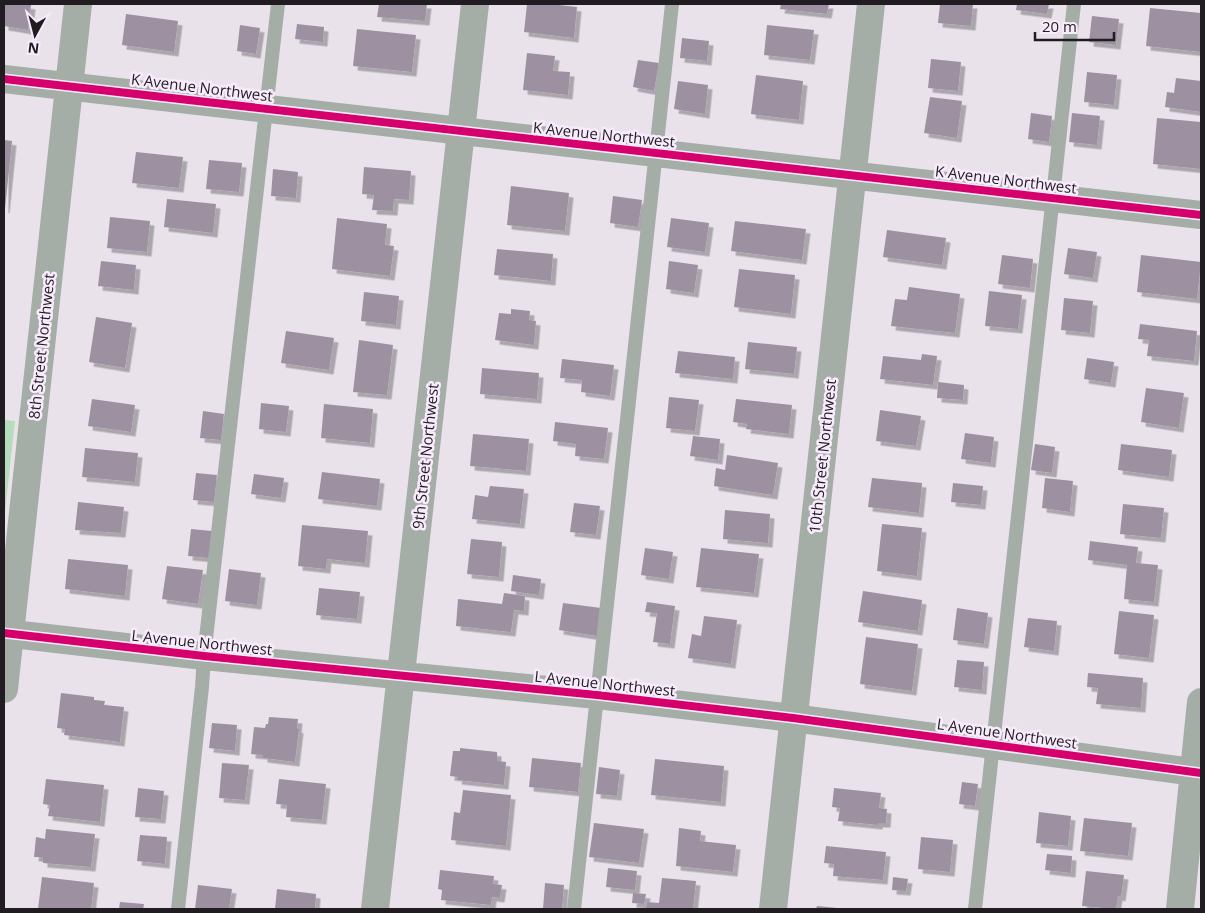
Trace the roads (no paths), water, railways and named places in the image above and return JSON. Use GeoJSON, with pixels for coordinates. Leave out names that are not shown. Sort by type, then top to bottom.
{"type":"FeatureCollection","features":[{"type":"Feature","properties":{"kind":"street","name":"8th Street Northwest"},"geometry":{"type":"LineString","coordinates":[[4,689],[7,634],[78,4]]}},
{"type":"Feature","properties":{"kind":"street","name":"9th Street Northwest"},"geometry":{"type":"LineString","coordinates":[[375,909],[475,4]]}},
{"type":"Feature","properties":{"kind":"street","name":"10th Street Northwest"},"geometry":{"type":"LineString","coordinates":[[773,909],[871,4]]}},
{"type":"Feature","properties":{"kind":"street","name":"K Avenue Northwest"},"geometry":{"type":"LineString","coordinates":[[4,79],[1201,215]]}},
{"type":"Feature","properties":{"kind":"street","name":"L Avenue Northwest"},"geometry":{"type":"LineString","coordinates":[[7,634],[204,656],[597,695],[793,718],[1198,772]]}},
{"type":"Feature","properties":{"kind":"street"},"geometry":{"type":"LineString","coordinates":[[1180,909],[1198,772],[1201,702]]}},
{"type":"Feature","properties":{"kind":"lane"},"geometry":{"type":"LineString","coordinates":[[178,909],[204,656],[278,4]]}},
{"type":"Feature","properties":{"kind":"lane"},"geometry":{"type":"LineString","coordinates":[[574,909],[672,4]]}},
{"type":"Feature","properties":{"kind":"lane"},"geometry":{"type":"LineString","coordinates":[[976,909],[1074,4]]}}]}
